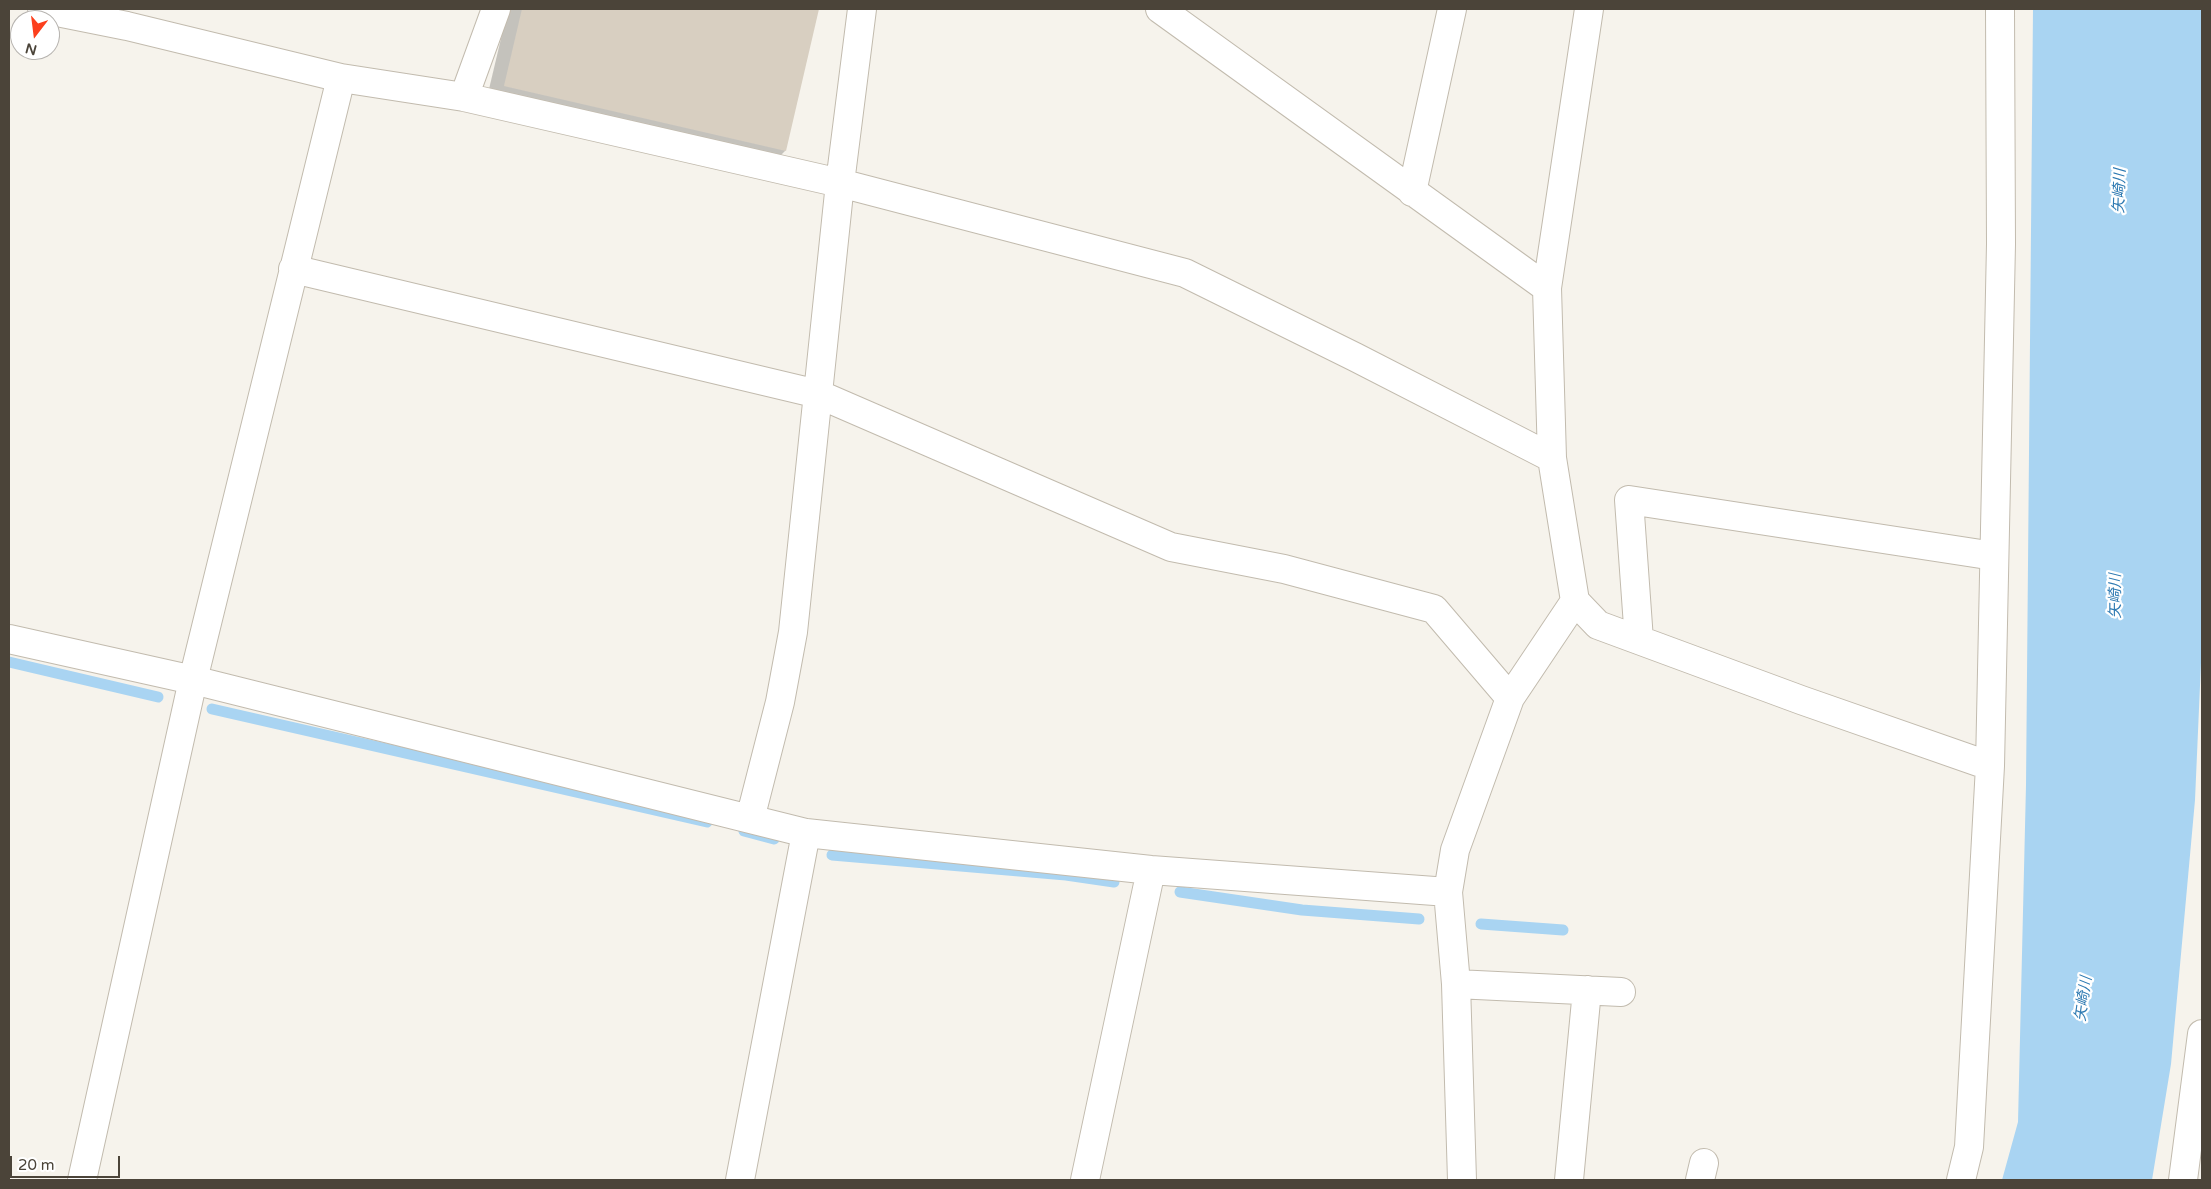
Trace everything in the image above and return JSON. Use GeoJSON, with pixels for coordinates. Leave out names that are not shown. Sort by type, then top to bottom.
{"type":"FeatureCollection","features":[{"type":"Feature","properties":{"kind":"street"},"geometry":{"type":"LineString","coordinates":[[42,9],[127,26],[341,78],[464,97],[840,183],[1185,273],[1355,357],[1552,458]]}},
{"type":"Feature","properties":{"kind":"street"},"geometry":{"type":"LineString","coordinates":[[464,97],[496,9]]}},
{"type":"Feature","properties":{"kind":"street"},"geometry":{"type":"LineString","coordinates":[[750,819],[780,702],[793,632],[840,183],[862,9]]}},
{"type":"Feature","properties":{"kind":"street"},"geometry":{"type":"LineString","coordinates":[[1160,9],[1547,288]]}},
{"type":"Feature","properties":{"kind":"street"},"geometry":{"type":"LineString","coordinates":[[1412,192],[1452,9]]}},
{"type":"Feature","properties":{"kind":"street"},"geometry":{"type":"LineString","coordinates":[[1589,9],[1547,288],[1552,458],[1575,602],[1598,624],[1990,766]]}},
{"type":"Feature","properties":{"kind":"street"},"geometry":{"type":"LineString","coordinates":[[1961,1180],[1969,1147],[1990,766],[2001,244],[2000,9]]}},
{"type":"Feature","properties":{"kind":"street"},"geometry":{"type":"LineString","coordinates":[[82,1180],[193,680],[341,78]]}},
{"type":"Feature","properties":{"kind":"street"},"geometry":{"type":"LineString","coordinates":[[293,269],[818,394],[1171,548],[1284,569],[1434,609],[1510,698]]}},
{"type":"Feature","properties":{"kind":"street"},"geometry":{"type":"LineString","coordinates":[[1639,640],[1629,500],[1994,556]]}},
{"type":"Feature","properties":{"kind":"street"},"geometry":{"type":"LineString","coordinates":[[1462,1180],[1456,984],[1448,892],[1455,850],[1510,698],[1575,602]]}},
{"type":"Feature","properties":{"kind":"street"},"geometry":{"type":"LineString","coordinates":[[9,639],[193,680],[806,833],[1151,870],[1448,892]]}},
{"type":"Feature","properties":{"kind":"street"},"geometry":{"type":"LineString","coordinates":[[740,1180],[806,833]]}},
{"type":"Feature","properties":{"kind":"street"},"geometry":{"type":"LineString","coordinates":[[1085,1180],[1151,870]]}},
{"type":"Feature","properties":{"kind":"street"},"geometry":{"type":"LineString","coordinates":[[1456,984],[1621,992]]}},
{"type":"Feature","properties":{"kind":"street"},"geometry":{"type":"LineString","coordinates":[[1568,1180],[1588,990]]}},
{"type":"Feature","properties":{"kind":"street"},"geometry":{"type":"LineString","coordinates":[[2183,1180],[2202,1034]]}},
{"type":"Feature","properties":{"kind":"water","name":"矢崎川"},"geometry":{"type":"Polygon","coordinates":[[[2033,9],[2202,9],[2202,640],[2195,800],[2171,1064],[2152,1180],[2002,1180],[2018,1122],[2026,785],[2033,9]]]}},
{"type":"Feature","properties":{"kind":"building"},"geometry":{"type":"Polygon","coordinates":[[[522,9],[819,9],[786,151],[504,86],[522,9]]]}},
{"type":"Feature","properties":{"kind":"waterway"},"geometry":{"type":"LineString","coordinates":[[9,662],[158,697]]}},
{"type":"Feature","properties":{"kind":"waterway"},"geometry":{"type":"LineString","coordinates":[[212,709],[707,822]]}},
{"type":"Feature","properties":{"kind":"waterway"},"geometry":{"type":"LineString","coordinates":[[744,831],[774,839]]}},
{"type":"Feature","properties":{"kind":"waterway"},"geometry":{"type":"LineString","coordinates":[[832,855],[1066,875],[1114,882]]}},
{"type":"Feature","properties":{"kind":"waterway"},"geometry":{"type":"LineString","coordinates":[[1180,892],[1302,910],[1419,919]]}},
{"type":"Feature","properties":{"kind":"waterway"},"geometry":{"type":"LineString","coordinates":[[1481,924],[1563,930]]}}]}
